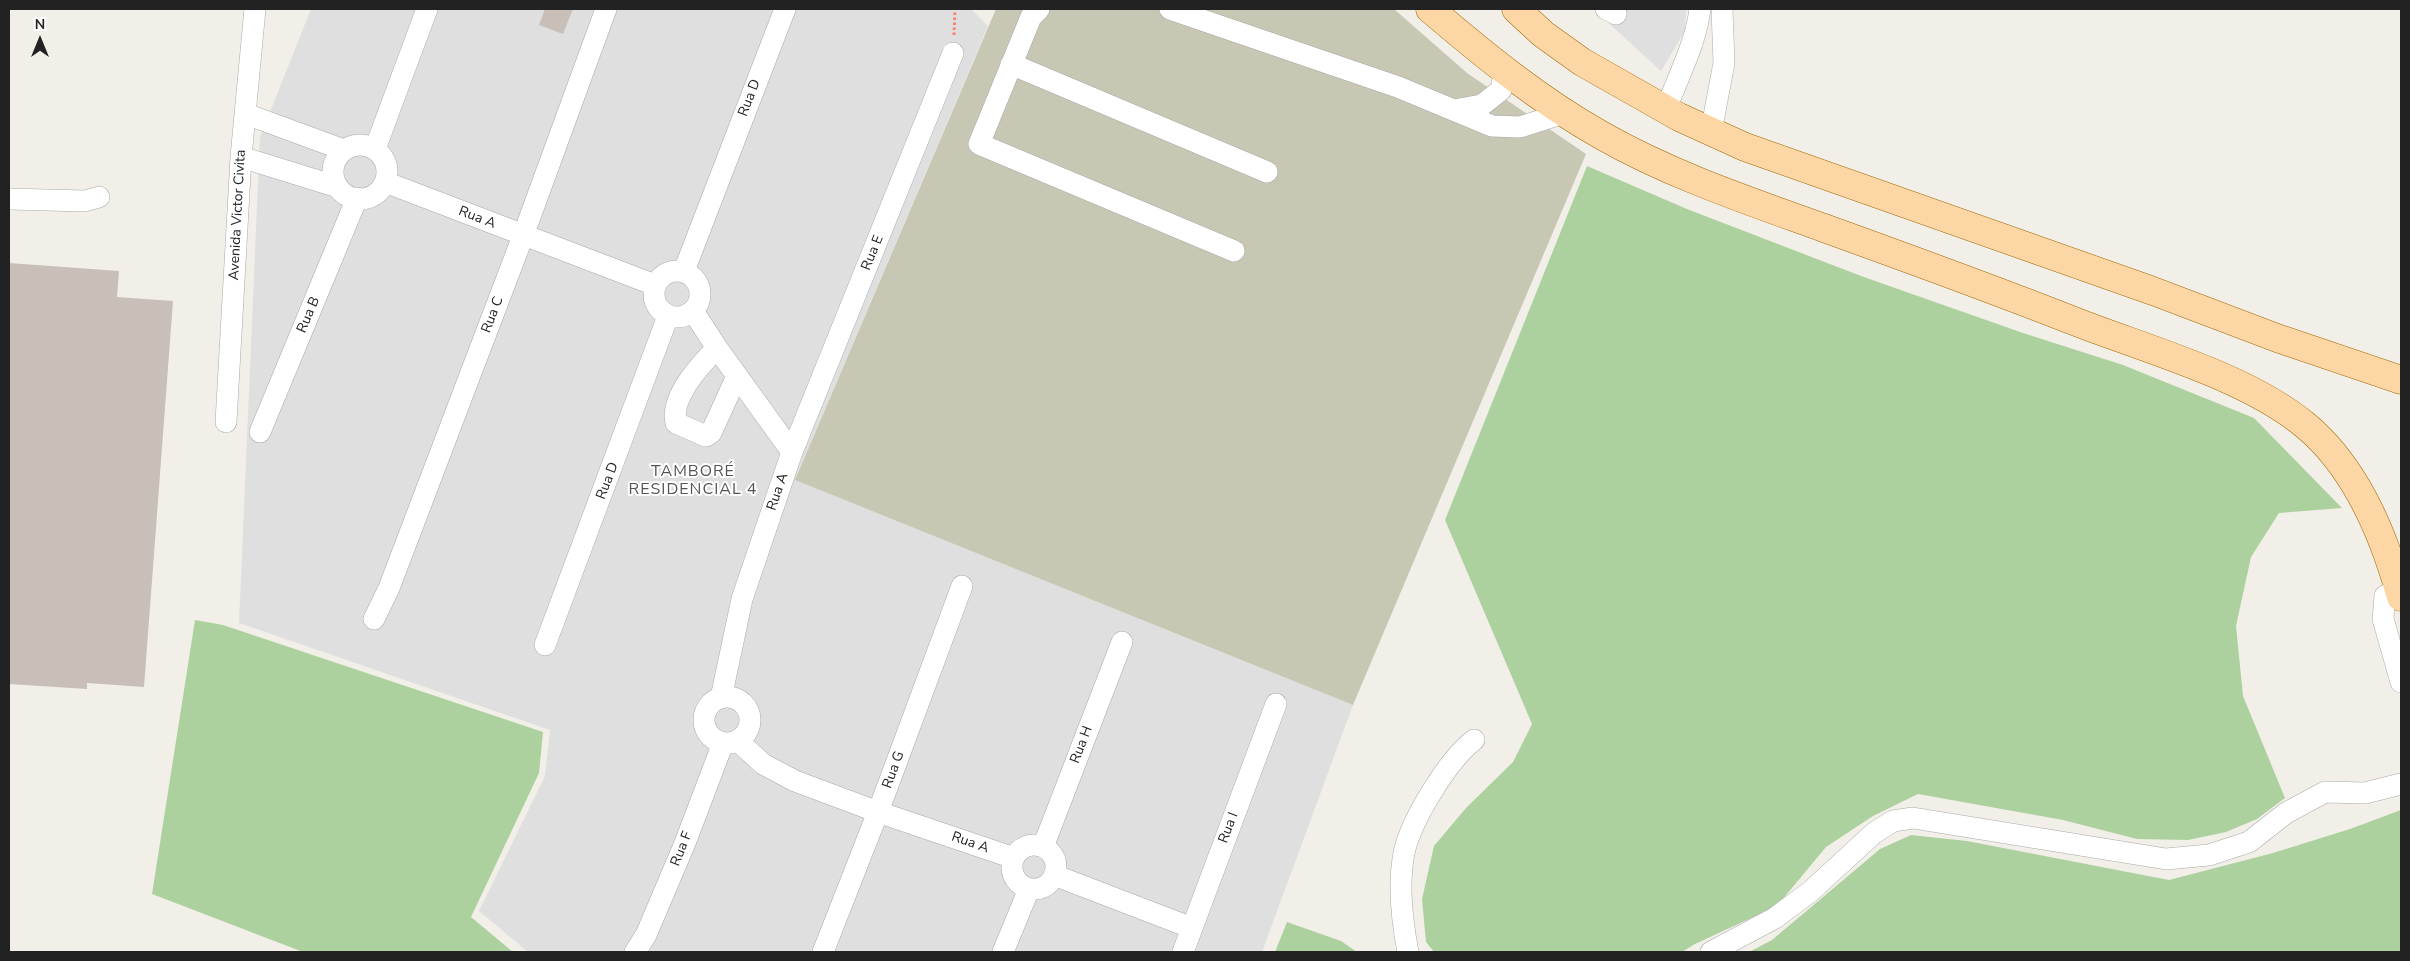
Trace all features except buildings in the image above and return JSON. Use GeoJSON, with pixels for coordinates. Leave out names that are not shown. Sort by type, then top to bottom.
{"type":"FeatureCollection","features":[{"type":"Feature","properties":{"kind":"main road"},"geometry":{"type":"LineString","coordinates":[[1430,9],[1546,102],[1647,160],[1722,191],[2168,356],[2263,398],[2303,423],[2328,445],[2356,488],[2380,532],[2400,593]]}},
{"type":"Feature","properties":{"kind":"main road"},"geometry":{"type":"LineString","coordinates":[[1516,9],[1543,34],[1582,62],[1666,109],[1746,147],[2401,380]]}},
{"type":"Feature","properties":{"kind":"street","name":"Avenida Victor Civita"},"geometry":{"type":"LineString","coordinates":[[226,422],[241,157],[254,9]]}},
{"type":"Feature","properties":{"kind":"street"},"geometry":{"type":"LineString","coordinates":[[375,149],[427,9]]}},
{"type":"Feature","properties":{"kind":"street","name":"Rua C"},"geometry":{"type":"LineString","coordinates":[[374,619],[389,588],[523,236],[606,9]]}},
{"type":"Feature","properties":{"kind":"street","name":"Rua D"},"geometry":{"type":"LineString","coordinates":[[684,271],[785,9]]}},
{"type":"Feature","properties":{"kind":"street"},"geometry":{"type":"LineString","coordinates":[[1039,9],[1031,17],[979,144],[1234,251]]}},
{"type":"Feature","properties":{"kind":"street"},"geometry":{"type":"LineString","coordinates":[[1170,9],[1398,87],[1492,126],[1520,127],[1564,113]]}},
{"type":"Feature","properties":{"kind":"street"},"geometry":{"type":"LineString","coordinates":[[1666,109],[1688,53],[1700,9]]}},
{"type":"Feature","properties":{"kind":"street"},"geometry":{"type":"LineString","coordinates":[[1700,9],[1723,33]]}},
{"type":"Feature","properties":{"kind":"street"},"geometry":{"type":"LineString","coordinates":[[1711,132],[1724,62],[1722,9]]}},
{"type":"Feature","properties":{"kind":"street","name":"Rua E"},"geometry":{"type":"LineString","coordinates":[[792,452],[953,53]]}},
{"type":"Feature","properties":{"kind":"street"},"geometry":{"type":"LineString","coordinates":[[1011,64],[1267,172]]}},
{"type":"Feature","properties":{"kind":"street"},"geometry":{"type":"LineString","coordinates":[[1454,110],[1482,105],[1489,100],[1501,90],[1505,70]]}},
{"type":"Feature","properties":{"kind":"street"},"geometry":{"type":"LineString","coordinates":[[246,114],[344,150]]}},
{"type":"Feature","properties":{"kind":"street"},"geometry":{"type":"LineString","coordinates":[[359,145],[375,149],[384,160],[387,168],[385,182],[376,193],[357,198],[345,194],[338,187],[333,176],[335,162],[344,150],[359,145]]}},
{"type":"Feature","properties":{"kind":"street"},"geometry":{"type":"LineString","coordinates":[[241,157],[338,187]]}},
{"type":"Feature","properties":{"kind":"street","name":"Rua A"},"geometry":{"type":"LineString","coordinates":[[385,182],[655,285]]}},
{"type":"Feature","properties":{"kind":"street"},"geometry":{"type":"LineString","coordinates":[[9,199],[85,201],[99,197]]}},
{"type":"Feature","properties":{"kind":"street","name":"Rua B"},"geometry":{"type":"LineString","coordinates":[[260,432],[357,198]]}},
{"type":"Feature","properties":{"kind":"street"},"geometry":{"type":"LineString","coordinates":[[670,271],[684,271],[696,279],[699,285],[700,299],[693,311],[682,317],[668,316],[655,303],[653,291],[655,285],[664,274],[670,271]]}},
{"type":"Feature","properties":{"kind":"street"},"geometry":{"type":"LineString","coordinates":[[693,311],[717,348],[792,452]]}},
{"type":"Feature","properties":{"kind":"street","name":"Rua D"},"geometry":{"type":"LineString","coordinates":[[545,644],[668,316]]}},
{"type":"Feature","properties":{"kind":"street"},"geometry":{"type":"LineString","coordinates":[[717,348],[698,367],[684,388],[675,410],[676,423],[706,436],[711,434],[737,376]]}},
{"type":"Feature","properties":{"kind":"street","name":"Rua A"},"geometry":{"type":"LineString","coordinates":[[721,698],[742,599],[792,452]]}},
{"type":"Feature","properties":{"kind":"street","name":"Rua G"},"geometry":{"type":"LineString","coordinates":[[823,952],[878,812],[962,586]]}},
{"type":"Feature","properties":{"kind":"street"},"geometry":{"type":"LineString","coordinates":[[2400,593],[2385,596],[2382,619],[2401,682]]}},
{"type":"Feature","properties":{"kind":"street","name":"Rua H"},"geometry":{"type":"LineString","coordinates":[[1043,847],[1122,642]]}},
{"type":"Feature","properties":{"kind":"street"},"geometry":{"type":"LineString","coordinates":[[721,698],[736,698],[748,708],[751,723],[744,736],[730,742],[710,736],[704,722],[708,707],[721,698]]}},
{"type":"Feature","properties":{"kind":"street","name":"Rua I"},"geometry":{"type":"LineString","coordinates":[[1183,952],[1276,704]]}},
{"type":"Feature","properties":{"kind":"street"},"geometry":{"type":"LineString","coordinates":[[1408,952],[1402,899],[1404,852],[1412,830],[1440,779],[1460,751],[1474,740]]}},
{"type":"Feature","properties":{"kind":"street","name":"Rua A"},"geometry":{"type":"LineString","coordinates":[[730,742],[763,764],[795,781],[878,812],[1014,858]]}},
{"type":"Feature","properties":{"kind":"street","name":"Rua F"},"geometry":{"type":"LineString","coordinates":[[635,952],[646,935],[730,742]]}},
{"type":"Feature","properties":{"kind":"street"},"geometry":{"type":"LineString","coordinates":[[1711,952],[1775,918],[1811,891],[1874,833],[1893,821],[1913,818],[2166,859],[2209,855],[2249,842],[2286,812],[2326,792],[2365,793],[2401,784]]}},
{"type":"Feature","properties":{"kind":"street"},"geometry":{"type":"LineString","coordinates":[[1029,846],[1043,847],[1048,850],[1055,862],[1054,875],[1047,885],[1041,888],[1029,889],[1014,877],[1012,864],[1014,858],[1018,852],[1029,846]]}},
{"type":"Feature","properties":{"kind":"street"},"geometry":{"type":"LineString","coordinates":[[1054,875],[1192,928]]}},
{"type":"Feature","properties":{"kind":"street"},"geometry":{"type":"LineString","coordinates":[[1003,952],[1029,889]]}},
{"type":"Feature","properties":{"kind":"path"},"geometry":{"type":"LineString","coordinates":[[953,53],[954,9]]}},
{"type":"Feature","properties":{"kind":"shaded area","name":"TAMBORÉ RESIDENCIAL 4"},"geometry":{"type":"Polygon","coordinates":[[[311,9],[971,9],[988,26],[795,480],[1353,705],[1262,952],[528,952],[479,911],[545,776],[550,730],[239,623],[260,137],[311,9]]]}},
{"type":"Feature","properties":{"kind":"shaded area"},"geometry":{"type":"Polygon","coordinates":[[[996,9],[1394,9],[1467,73],[1586,154],[1353,705],[795,480],[996,9]]]}},
{"type":"Feature","properties":{"kind":"shaded area"},"geometry":{"type":"Polygon","coordinates":[[[1593,9],[1686,9],[1685,31],[1661,71],[1593,9]]]}},
{"type":"Feature","properties":{"kind":"green space"},"geometry":{"type":"Polygon","coordinates":[[[1587,166],[1687,209],[1861,276],[2023,333],[2123,365],[2254,418],[2342,508],[2279,513],[2251,557],[2236,626],[2243,696],[2285,798],[2257,819],[2226,832],[2188,840],[2137,839],[2063,820],[1918,794],[1873,816],[1826,847],[1777,906],[1695,944],[1682,952],[1434,952],[1426,942],[1422,899],[1434,846],[1466,808],[1513,762],[1532,724],[1445,520],[1587,166]]]}},
{"type":"Feature","properties":{"kind":"green space"},"geometry":{"type":"Polygon","coordinates":[[[195,620],[223,625],[543,732],[539,773],[471,917],[513,952],[303,952],[152,894],[195,620]]]}},
{"type":"Feature","properties":{"kind":"green space"},"geometry":{"type":"Polygon","coordinates":[[[2401,810],[2401,952],[1749,952],[1772,940],[1880,849],[1911,835],[1967,841],[2169,880],[2273,853],[2350,829],[2401,810]]]}},
{"type":"Feature","properties":{"kind":"green space"},"geometry":{"type":"Polygon","coordinates":[[[1287,922],[1341,941],[1357,952],[1275,952],[1287,922]]]}},
{"type":"Feature","properties":{"kind":"district","name":"TAMBORÉ RESIDENCIAL 4"},"geometry":{"type":"Point","coordinates":[693,481]}}]}
